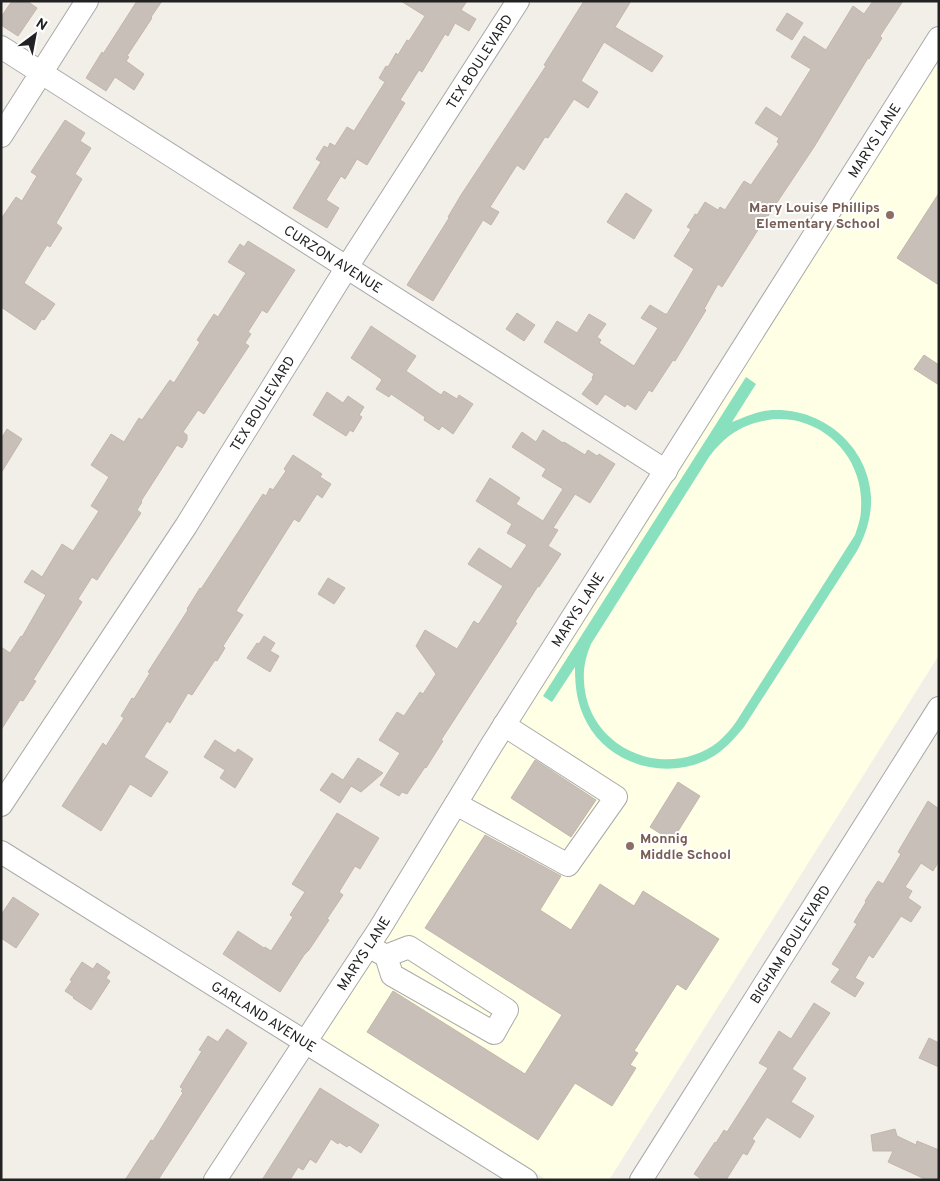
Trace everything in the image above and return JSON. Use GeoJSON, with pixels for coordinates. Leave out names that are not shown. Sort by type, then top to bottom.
{"type":"FeatureCollection","features":[{"type":"Feature","properties":{"kind":"street"},"geometry":{"type":"LineString","coordinates":[[1,136],[87,1]]}},
{"type":"Feature","properties":{"kind":"street","name":"TEX BOULEVARD"},"geometry":{"type":"LineString","coordinates":[[1,804],[186,526],[347,268],[518,1]]}},
{"type":"Feature","properties":{"kind":"street","name":"MARYS LANE"},"geometry":{"type":"LineString","coordinates":[[214,1180],[305,1042],[377,951],[456,804],[504,725],[939,38]]}},
{"type":"Feature","properties":{"kind":"street","name":"CURZON AVENUE"},"geometry":{"type":"LineString","coordinates":[[1,47],[666,471]]}},
{"type":"Feature","properties":{"kind":"street","name":"BIGHAM BOULEVARD"},"geometry":{"type":"LineString","coordinates":[[641,1180],[939,708]]}},
{"type":"Feature","properties":{"kind":"street"},"geometry":{"type":"LineString","coordinates":[[456,804],[568,865],[616,798],[504,725]]}},
{"type":"Feature","properties":{"kind":"street","name":"GARLAND AVENUE"},"geometry":{"type":"LineString","coordinates":[[1,852],[526,1180]]}},
{"type":"Feature","properties":{"kind":"street"},"geometry":{"type":"LineString","coordinates":[[409,947],[507,1010],[494,1033],[392,975],[377,951],[409,947]]}},
{"type":"Feature","properties":{"kind":"shaded area","name":"Monnig Middle School"},"geometry":{"type":"Polygon","coordinates":[[[939,61],[939,655],[609,1180],[547,1180],[320,1037],[939,61]]]}},
{"type":"Feature","properties":{"kind":"green space"},"geometry":{"type":"Polygon","coordinates":[[[746,377],[756,384],[732,422],[764,411],[793,411],[810,416],[826,424],[840,434],[852,447],[862,462],[868,478],[871,496],[868,525],[863,538],[857,551],[744,727],[722,750],[697,764],[679,768],[661,769],[643,766],[626,760],[611,750],[598,738],[587,723],[577,696],[575,667],[552,702],[543,696],[746,377]],[[774,419],[754,423],[737,430],[709,457],[591,644],[584,671],[588,705],[599,725],[614,741],[633,752],[654,758],[676,759],[697,754],[718,742],[736,722],[855,535],[860,516],[861,494],[853,467],[846,455],[837,444],[815,427],[788,419],[774,419]]]}},
{"type":"Feature","properties":{"kind":"building"},"geometry":{"type":"Polygon","coordinates":[[[12,1],[27,1],[37,8],[18,36],[1,25],[1,17],[12,1]]]}},
{"type":"Feature","properties":{"kind":"building"},"geometry":{"type":"Polygon","coordinates":[[[137,1],[162,1],[127,56],[129,57],[126,61],[144,74],[134,90],[115,77],[106,91],[86,78],[137,1]]]}},
{"type":"Feature","properties":{"kind":"building"},"geometry":{"type":"Polygon","coordinates":[[[401,1],[467,1],[461,10],[476,19],[469,31],[455,23],[448,36],[445,34],[422,72],[419,70],[400,100],[405,103],[367,165],[357,159],[345,179],[341,176],[326,200],[339,208],[327,228],[293,208],[321,162],[316,159],[324,146],[328,148],[330,143],[335,146],[347,127],[354,131],[385,82],[379,78],[386,66],[388,67],[396,53],[398,55],[407,40],[409,41],[425,16],[401,1]]]}},
{"type":"Feature","properties":{"kind":"building"},"geometry":{"type":"Polygon","coordinates":[[[584,1],[631,1],[615,27],[663,56],[652,72],[604,42],[581,81],[598,92],[588,108],[574,99],[548,138],[545,137],[524,170],[517,165],[490,207],[499,212],[491,225],[483,220],[433,301],[407,285],[449,218],[461,195],[546,66],[544,65],[584,1]]]}},
{"type":"Feature","properties":{"kind":"building"},"geometry":{"type":"Polygon","coordinates":[[[873,1],[903,1],[814,147],[722,287],[718,284],[704,309],[706,310],[675,361],[673,360],[652,392],[649,390],[636,410],[627,404],[625,407],[605,394],[597,405],[582,394],[593,379],[594,374],[544,342],[557,321],[577,333],[589,314],[606,324],[597,337],[601,340],[599,343],[634,366],[658,328],[641,318],[650,305],[667,314],[694,269],[674,256],[691,229],[687,227],[695,214],[697,215],[705,202],[718,210],[720,207],[725,210],[744,181],[751,185],[779,144],[777,142],[779,138],[755,123],[766,107],[781,117],[811,69],[791,57],[804,36],[826,50],[853,6],[864,14],[873,1]]]}},
{"type":"Feature","properties":{"kind":"building"},"geometry":{"type":"Polygon","coordinates":[[[787,13],[803,23],[792,40],[776,30],[787,13]]]}},
{"type":"Feature","properties":{"kind":"building"},"geometry":{"type":"Polygon","coordinates":[[[65,120],[85,133],[80,141],[91,148],[75,174],[82,179],[56,223],[62,228],[50,247],[47,245],[24,283],[55,304],[35,330],[1,307],[1,219],[16,197],[22,201],[37,176],[31,172],[65,120]]]}},
{"type":"Feature","properties":{"kind":"building"},"geometry":{"type":"Polygon","coordinates":[[[626,193],[652,210],[634,239],[607,222],[626,193]]]}},
{"type":"Feature","properties":{"kind":"building"},"geometry":{"type":"Polygon","coordinates":[[[939,193],[939,285],[897,258],[939,193]]]}},
{"type":"Feature","properties":{"kind":"building"},"geometry":{"type":"Polygon","coordinates":[[[248,241],[295,270],[267,313],[262,310],[248,332],[251,334],[245,343],[249,346],[204,414],[198,410],[183,432],[187,435],[187,440],[182,448],[177,445],[141,501],[137,510],[141,513],[97,580],[92,577],[78,599],[82,602],[33,680],[36,681],[23,701],[20,700],[1,730],[1,647],[10,653],[22,637],[46,595],[24,582],[32,570],[42,577],[62,544],[73,551],[99,511],[91,506],[109,477],[91,465],[111,434],[124,442],[139,418],[142,420],[170,380],[174,383],[200,342],[197,340],[214,314],[218,317],[246,273],[228,262],[240,244],[244,247],[248,241]]]}},
{"type":"Feature","properties":{"kind":"building"},"geometry":{"type":"Polygon","coordinates":[[[517,313],[535,325],[524,341],[506,329],[517,313]]]}},
{"type":"Feature","properties":{"kind":"building"},"geometry":{"type":"Polygon","coordinates":[[[371,326],[416,356],[406,371],[441,395],[444,391],[457,399],[459,395],[473,404],[453,434],[442,426],[439,430],[424,420],[425,417],[391,394],[389,397],[376,389],[382,380],[351,358],[371,326]]]}},
{"type":"Feature","properties":{"kind":"building"},"geometry":{"type":"Polygon","coordinates":[[[924,355],[939,365],[939,385],[914,369],[924,355]]]}},
{"type":"Feature","properties":{"kind":"building"},"geometry":{"type":"Polygon","coordinates":[[[327,392],[343,403],[348,396],[364,407],[359,415],[362,417],[353,432],[350,430],[346,436],[313,415],[327,392]]]}},
{"type":"Feature","properties":{"kind":"building"},"geometry":{"type":"Polygon","coordinates":[[[7,429],[22,439],[1,473],[1,439],[7,429]]]}},
{"type":"Feature","properties":{"kind":"building"},"geometry":{"type":"Polygon","coordinates":[[[543,430],[585,455],[588,450],[597,456],[599,454],[615,464],[590,503],[575,494],[553,528],[558,530],[548,546],[561,554],[515,622],[517,623],[441,740],[443,741],[426,768],[407,794],[402,792],[399,796],[380,785],[400,753],[379,740],[397,712],[404,716],[420,692],[423,694],[436,674],[416,646],[425,630],[457,649],[474,621],[478,624],[480,622],[503,586],[468,564],[479,548],[511,569],[527,545],[507,533],[512,524],[476,501],[490,478],[520,498],[516,504],[543,521],[563,489],[542,476],[546,469],[512,447],[522,432],[536,442],[543,430]]]}},
{"type":"Feature","properties":{"kind":"building"},"geometry":{"type":"Polygon","coordinates":[[[293,455],[322,474],[320,477],[331,484],[322,498],[317,494],[299,522],[294,519],[236,611],[243,615],[223,646],[225,648],[217,661],[215,660],[192,695],[188,693],[170,723],[167,721],[144,757],[168,772],[151,797],[130,784],[101,831],[62,806],[103,743],[106,746],[124,718],[121,716],[132,698],[134,699],[150,673],[148,672],[200,588],[263,494],[266,496],[270,488],[273,490],[286,471],[284,469],[293,455]]]}},
{"type":"Feature","properties":{"kind":"building"},"geometry":{"type":"Polygon","coordinates":[[[328,578],[345,588],[334,604],[318,594],[328,578]]]}},
{"type":"Feature","properties":{"kind":"building"},"geometry":{"type":"Polygon","coordinates":[[[264,636],[275,643],[270,651],[279,656],[270,672],[247,658],[264,636]]]}},
{"type":"Feature","properties":{"kind":"building"},"geometry":{"type":"Polygon","coordinates":[[[215,740],[235,753],[238,749],[253,759],[235,788],[220,778],[225,770],[204,757],[215,740]]]}},
{"type":"Feature","properties":{"kind":"building"},"geometry":{"type":"Polygon","coordinates":[[[358,758],[383,773],[361,792],[351,786],[340,803],[320,790],[332,773],[343,780],[358,758]]]}},
{"type":"Feature","properties":{"kind":"building"},"geometry":{"type":"Polygon","coordinates":[[[535,760],[596,800],[571,837],[511,798],[535,760]]]}},
{"type":"Feature","properties":{"kind":"building"},"geometry":{"type":"Polygon","coordinates":[[[678,782],[700,796],[672,841],[650,827],[678,782]]]}},
{"type":"Feature","properties":{"kind":"building"},"geometry":{"type":"Polygon","coordinates":[[[928,801],[939,809],[939,861],[933,871],[921,863],[905,887],[912,891],[908,898],[921,907],[911,922],[901,916],[873,958],[869,955],[855,978],[864,983],[855,997],[831,982],[840,969],[832,964],[857,924],[854,922],[865,901],[878,881],[883,884],[901,854],[898,852],[928,801]]]}},
{"type":"Feature","properties":{"kind":"building"},"geometry":{"type":"Polygon","coordinates":[[[337,813],[379,838],[360,869],[355,866],[339,892],[343,895],[327,919],[329,920],[280,992],[223,954],[238,931],[271,951],[293,917],[290,915],[305,892],[292,884],[337,813]]]}},
{"type":"Feature","properties":{"kind":"building"},"geometry":{"type":"Polygon","coordinates":[[[485,835],[561,876],[540,910],[571,930],[600,884],[634,906],[643,891],[719,939],[686,990],[677,984],[634,1051],[638,1053],[630,1065],[636,1068],[612,1106],[575,1083],[538,1140],[367,1032],[393,991],[525,1074],[562,1015],[425,928],[485,835]]]}},
{"type":"Feature","properties":{"kind":"building"},"geometry":{"type":"Polygon","coordinates":[[[13,897],[39,914],[16,948],[1,938],[1,915],[13,897]]]}},
{"type":"Feature","properties":{"kind":"building"},"geometry":{"type":"Polygon","coordinates":[[[82,962],[93,969],[97,963],[110,972],[106,978],[110,981],[91,1010],[65,991],[82,962]]]}},
{"type":"Feature","properties":{"kind":"building"},"geometry":{"type":"Polygon","coordinates":[[[814,1003],[830,1013],[792,1069],[806,1078],[791,1102],[814,1116],[800,1138],[767,1117],[752,1139],[755,1141],[747,1155],[743,1153],[726,1180],[703,1180],[694,1174],[724,1130],[727,1132],[768,1068],[759,1063],[779,1031],[791,1039],[814,1003]]]}},
{"type":"Feature","properties":{"kind":"building"},"geometry":{"type":"Polygon","coordinates":[[[227,1029],[247,1043],[158,1180],[125,1180],[151,1140],[153,1141],[183,1093],[181,1091],[183,1089],[180,1087],[202,1051],[199,1050],[208,1036],[218,1042],[227,1029]]]}},
{"type":"Feature","properties":{"kind":"building"},"geometry":{"type":"Polygon","coordinates":[[[929,1038],[939,1043],[939,1067],[919,1058],[929,1038]]]}},
{"type":"Feature","properties":{"kind":"building"},"geometry":{"type":"Polygon","coordinates":[[[320,1088],[379,1125],[361,1153],[349,1145],[347,1147],[339,1142],[338,1144],[331,1139],[316,1163],[310,1159],[303,1170],[298,1167],[290,1180],[262,1180],[320,1088]]]}},
{"type":"Feature","properties":{"kind":"building"},"geometry":{"type":"Polygon","coordinates":[[[895,1129],[897,1136],[916,1145],[917,1141],[939,1150],[939,1180],[927,1180],[888,1162],[893,1151],[873,1151],[871,1135],[895,1129]]]}},
{"type":"Feature","properties":{"kind":"place","name":"Mary Louise Phillips Elementary School"},"geometry":{"type":"Point","coordinates":[890,215]}},
{"type":"Feature","properties":{"kind":"place","name":"Monnig Middle School"},"geometry":{"type":"Point","coordinates":[630,846]}}]}
